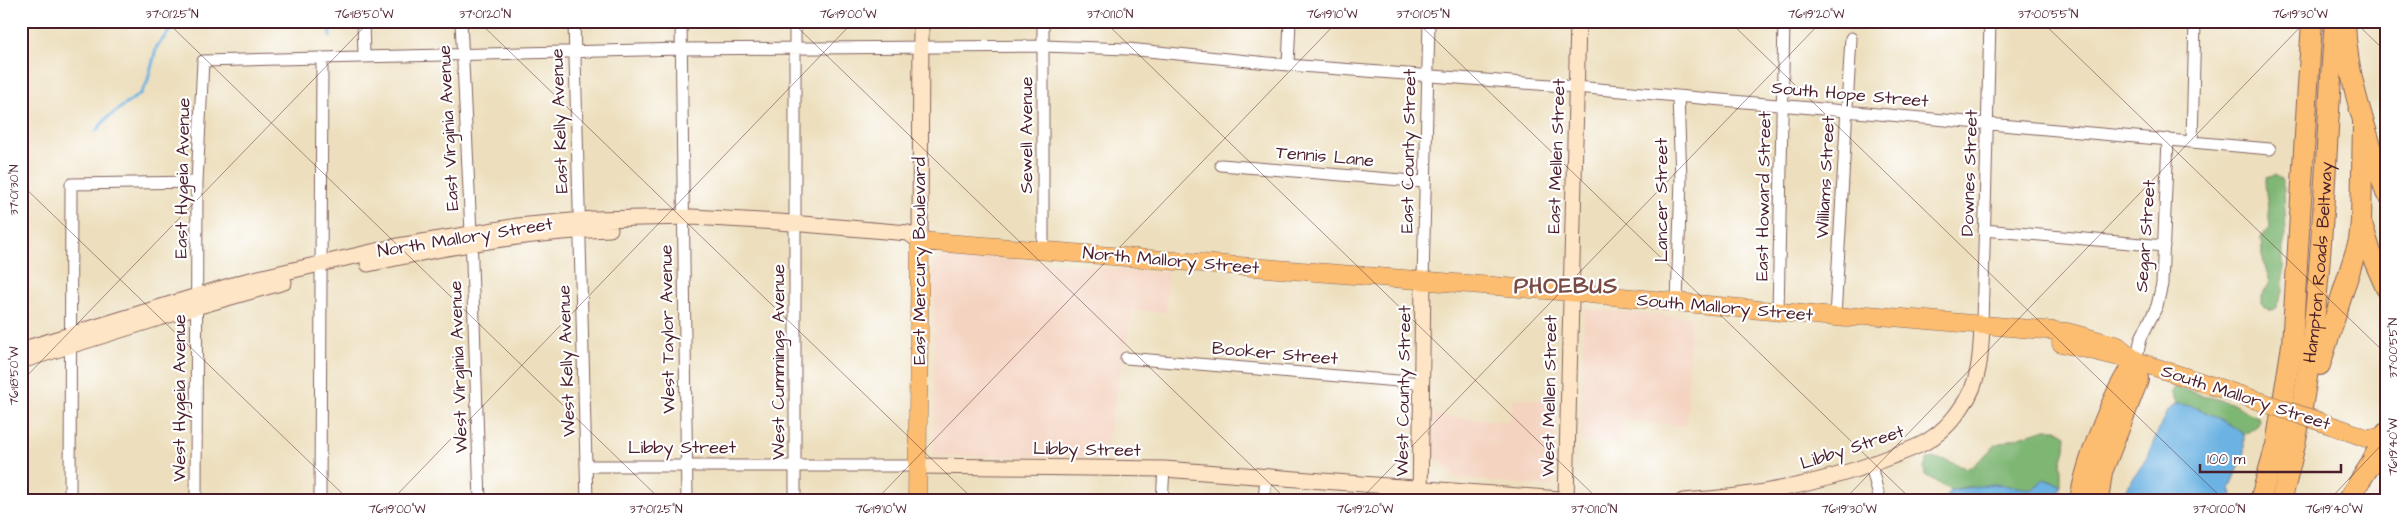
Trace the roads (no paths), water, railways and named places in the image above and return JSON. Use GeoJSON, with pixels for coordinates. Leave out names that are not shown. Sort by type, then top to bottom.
{"type":"FeatureCollection","features":[{"type":"Feature","properties":{"kind":"highway","name":"Hampton Roads Beltway"},"geometry":{"type":"LineString","coordinates":[[2260,501],[2276,445],[2287,379],[2296,294],[2312,21]]}},
{"type":"Feature","properties":{"kind":"highway","name":"Hampton Roads Beltway"},"geometry":{"type":"LineString","coordinates":[[2281,501],[2298,436],[2311,354],[2335,21]]}},
{"type":"Feature","properties":{"kind":"highway"},"geometry":{"type":"LineString","coordinates":[[2345,21],[2349,67],[2363,124],[2386,193]]}},
{"type":"Feature","properties":{"kind":"highway"},"geometry":{"type":"LineString","coordinates":[[2281,501],[2298,470],[2323,352],[2356,256],[2361,221],[2363,124]]}},
{"type":"Feature","properties":{"kind":"highway"},"geometry":{"type":"LineString","coordinates":[[2361,221],[2372,256],[2386,288]]}},
{"type":"Feature","properties":{"kind":"highway"},"geometry":{"type":"LineString","coordinates":[[2248,501],[2261,469],[2267,446],[2285,339],[2296,294]]}},
{"type":"Feature","properties":{"kind":"highway"},"geometry":{"type":"LineString","coordinates":[[2080,501],[2083,485],[2097,444],[2125,375],[2136,361]]}},
{"type":"Feature","properties":{"kind":"highway"},"geometry":{"type":"LineString","coordinates":[[2098,501],[2102,472],[2138,380],[2136,361]]}},
{"type":"Feature","properties":{"kind":"highway"},"geometry":{"type":"LineString","coordinates":[[2347,501],[2369,467],[2385,436]]}},
{"type":"Feature","properties":{"kind":"main road","name":"East Mercury Boulevard"},"geometry":{"type":"LineString","coordinates":[[917,501],[920,21]]}},
{"type":"Feature","properties":{"kind":"main road","name":"East Mellen Street"},"geometry":{"type":"LineString","coordinates":[[1570,292],[1578,21]]}},
{"type":"Feature","properties":{"kind":"main road","name":"North Mallory Street"},"geometry":{"type":"LineString","coordinates":[[21,361],[69,341],[197,301],[321,268],[471,238],[580,226],[683,222],[908,233],[920,240],[1423,281]]}},
{"type":"Feature","properties":{"kind":"main road","name":"South Mallory Street"},"geometry":{"type":"LineString","coordinates":[[1423,281],[1570,292],[1841,318],[1868,315],[1982,330],[2048,330],[2087,336],[2118,346],[2136,361],[2366,438],[2385,436]]}},
{"type":"Feature","properties":{"kind":"main road","name":"West County Street"},"geometry":{"type":"LineString","coordinates":[[1420,495],[1423,281]]}},
{"type":"Feature","properties":{"kind":"main road","name":"West Mellen Street"},"geometry":{"type":"LineString","coordinates":[[1566,500],[1570,292]]}},
{"type":"Feature","properties":{"kind":"main road","name":"Libby Street"},"geometry":{"type":"LineString","coordinates":[[1683,501],[1756,493],[1815,481],[1870,465],[1922,444],[1948,425],[1965,404],[1973,387],[1978,368],[1982,330]]}},
{"type":"Feature","properties":{"kind":"main road","name":"North Mallory Street"},"geometry":{"type":"LineString","coordinates":[[21,350],[69,341]]}},
{"type":"Feature","properties":{"kind":"main road","name":"Libby Street"},"geometry":{"type":"LineString","coordinates":[[918,466],[1164,469],[1266,476],[1420,495],[1586,501]]}},
{"type":"Feature","properties":{"kind":"street"},"geometry":{"type":"LineString","coordinates":[[363,21],[364,55]]}},
{"type":"Feature","properties":{"kind":"street","name":"East Virginia Avenue"},"geometry":{"type":"LineString","coordinates":[[461,21],[471,238]]}},
{"type":"Feature","properties":{"kind":"street","name":"East Kelly Avenue"},"geometry":{"type":"LineString","coordinates":[[574,21],[580,226]]}},
{"type":"Feature","properties":{"kind":"street","name":"West Taylor Avenue"},"geometry":{"type":"LineString","coordinates":[[680,21],[687,501]]}},
{"type":"Feature","properties":{"kind":"street","name":"West Cummings Avenue"},"geometry":{"type":"LineString","coordinates":[[795,21],[795,501]]}},
{"type":"Feature","properties":{"kind":"street","name":"Sewell Avenue"},"geometry":{"type":"LineString","coordinates":[[1043,21],[1043,249]]}},
{"type":"Feature","properties":{"kind":"street"},"geometry":{"type":"LineString","coordinates":[[1288,65],[1290,21]]}},
{"type":"Feature","properties":{"kind":"street","name":"East County Street"},"geometry":{"type":"LineString","coordinates":[[1423,281],[1429,21]]}},
{"type":"Feature","properties":{"kind":"street","name":"East Howard Street"},"geometry":{"type":"LineString","coordinates":[[1778,312],[1784,21]]}},
{"type":"Feature","properties":{"kind":"street","name":"Downes Street"},"geometry":{"type":"LineString","coordinates":[[1982,330],[1990,21]]}},
{"type":"Feature","properties":{"kind":"street"},"geometry":{"type":"LineString","coordinates":[[2192,141],[2195,21]]}},
{"type":"Feature","properties":{"kind":"street","name":"Williams Street"},"geometry":{"type":"LineString","coordinates":[[1841,318],[1851,38]]}},
{"type":"Feature","properties":{"kind":"street","name":"South Hope Street"},"geometry":{"type":"LineString","coordinates":[[203,61],[322,59],[364,55],[681,49],[1043,46],[1128,49],[1288,65],[1576,87],[2270,149]]}},
{"type":"Feature","properties":{"kind":"street"},"geometry":{"type":"LineString","coordinates":[[320,501],[322,59]]}},
{"type":"Feature","properties":{"kind":"street","name":"East Hygeia Avenue"},"geometry":{"type":"LineString","coordinates":[[197,301],[198,182],[203,61]]}},
{"type":"Feature","properties":{"kind":"street","name":"Lancer Street"},"geometry":{"type":"LineString","coordinates":[[1677,303],[1681,178],[1678,97]]}},
{"type":"Feature","properties":{"kind":"street","name":"Segar Street"},"geometry":{"type":"LineString","coordinates":[[2136,361],[2141,338],[2160,295],[2168,139]]}},
{"type":"Feature","properties":{"kind":"street","name":"Tennis Lane"},"geometry":{"type":"LineString","coordinates":[[1221,166],[1425,182]]}},
{"type":"Feature","properties":{"kind":"street"},"geometry":{"type":"LineString","coordinates":[[70,501],[69,341],[72,184],[198,182]]}},
{"type":"Feature","properties":{"kind":"street","name":"West Kelly Avenue"},"geometry":{"type":"LineString","coordinates":[[580,226],[587,501]]}},
{"type":"Feature","properties":{"kind":"street"},"geometry":{"type":"LineString","coordinates":[[1984,230],[2164,246]]}},
{"type":"Feature","properties":{"kind":"street","name":"West Virginia Avenue"},"geometry":{"type":"LineString","coordinates":[[471,238],[480,501]]}},
{"type":"Feature","properties":{"kind":"street","name":"West Hygeia Avenue"},"geometry":{"type":"LineString","coordinates":[[196,501],[197,301]]}},
{"type":"Feature","properties":{"kind":"street","name":"Booker Street"},"geometry":{"type":"LineString","coordinates":[[1126,358],[1422,383]]}},
{"type":"Feature","properties":{"kind":"street"},"geometry":{"type":"LineString","coordinates":[[1870,465],[1880,501]]}},
{"type":"Feature","properties":{"kind":"street","name":"Libby Street"},"geometry":{"type":"LineString","coordinates":[[586,466],[918,466]]}},
{"type":"Feature","properties":{"kind":"street"},"geometry":{"type":"LineString","coordinates":[[1162,501],[1164,469]]}},
{"type":"Feature","properties":{"kind":"street"},"geometry":{"type":"LineString","coordinates":[[1264,501],[1266,476]]}},
{"type":"Feature","properties":{"kind":"water"},"geometry":{"type":"Polygon","coordinates":[[[2176,404],[2193,407],[2212,415],[2244,435],[2244,454],[2230,489],[2232,494],[2228,501],[2125,501],[2123,494],[2146,459],[2167,411],[2176,404]]]}},
{"type":"Feature","properties":{"kind":"water"},"geometry":{"type":"Polygon","coordinates":[[[2044,479],[2061,485],[2056,501],[1943,501],[1950,490],[1994,484],[2033,489],[2044,479]]]}},
{"type":"Feature","properties":{"kind":"waterway"},"geometry":{"type":"LineString","coordinates":[[96,131],[107,118],[141,93],[147,83],[157,46],[178,21]]}},
{"type":"Feature","properties":{"kind":"waterway"},"geometry":{"type":"LineString","coordinates":[[329,21],[330,37]]}},
{"type":"Feature","properties":{"kind":"district","name":"PHOEBUS"},"geometry":{"type":"Point","coordinates":[1566,285]}}]}
